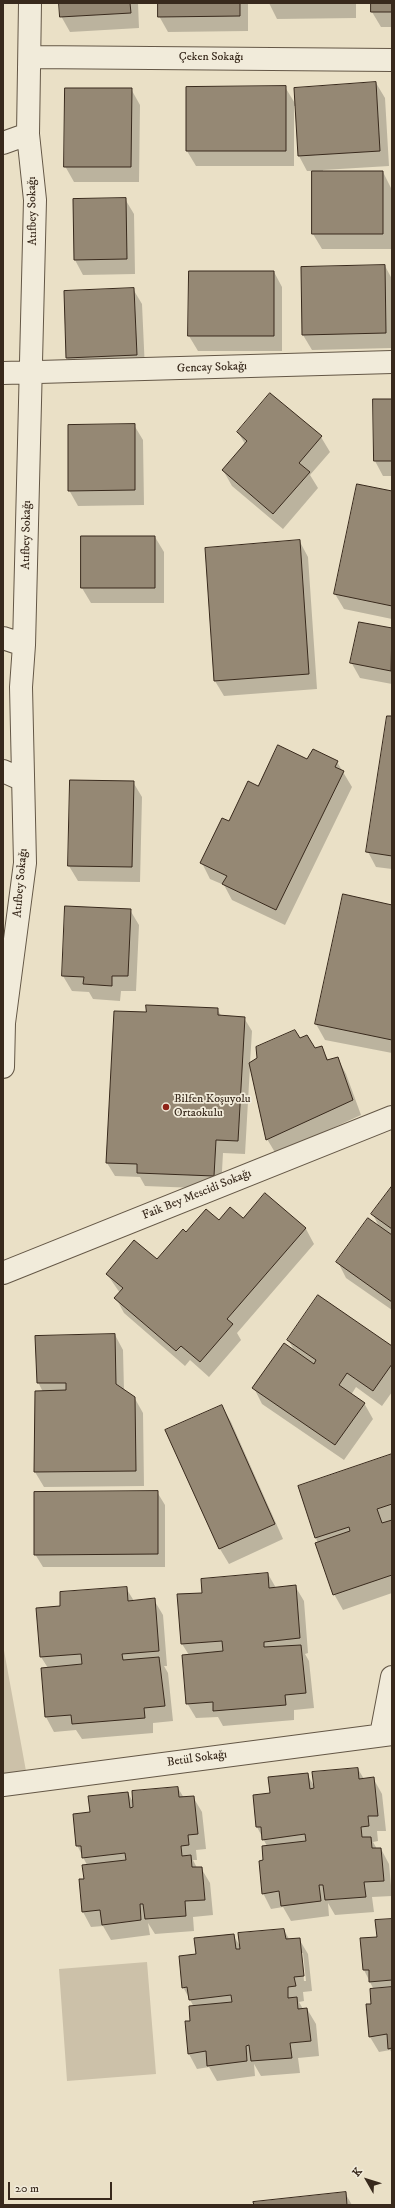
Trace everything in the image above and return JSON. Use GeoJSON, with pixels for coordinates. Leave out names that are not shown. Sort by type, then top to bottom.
{"type":"FeatureCollection","features":[{"type":"Feature","properties":{"kind":"street","name":"Atıfbey Sokağı"},"geometry":{"type":"LineString","coordinates":[[3,1066],[4,1023],[25,863],[21,687],[24,645],[35,200],[28,134],[31,57],[30,3]]}},
{"type":"Feature","properties":{"kind":"street","name":"Çeken Sokağı"},"geometry":{"type":"LineString","coordinates":[[31,57],[392,60]]}},
{"type":"Feature","properties":{"kind":"street"},"geometry":{"type":"LineString","coordinates":[[3,143],[28,134]]}},
{"type":"Feature","properties":{"kind":"street","name":"Gencay Sokağı"},"geometry":{"type":"LineString","coordinates":[[3,373],[31,374],[392,362]]}},
{"type":"Feature","properties":{"kind":"street"},"geometry":{"type":"LineString","coordinates":[[3,638],[24,645]]}},
{"type":"Feature","properties":{"kind":"street"},"geometry":{"type":"LineString","coordinates":[[3,771],[23,780]]}},
{"type":"Feature","properties":{"kind":"street","name":"Faik Bey Mescidi Sokağı"},"geometry":{"type":"LineString","coordinates":[[3,1273],[392,1117]]}},
{"type":"Feature","properties":{"kind":"street"},"geometry":{"type":"LineString","coordinates":[[387,1734],[392,1677]]}},
{"type":"Feature","properties":{"kind":"street","name":"Betül Sokağı"},"geometry":{"type":"LineString","coordinates":[[3,1785],[387,1734]]}},
{"type":"Feature","properties":{"kind":"shaded area"},"geometry":{"type":"Polygon","coordinates":[[[3,1645],[28,1782],[3,1787],[3,1645]]]}},
{"type":"Feature","properties":{"kind":"shaded area"},"geometry":{"type":"Polygon","coordinates":[[[147,1962],[156,2074],[67,2081],[59,1969],[147,1962]]]}},
{"type":"Feature","properties":{"kind":"building"},"geometry":{"type":"Polygon","coordinates":[[[59,3],[130,3],[131,13],[60,17],[59,3]]]}},
{"type":"Feature","properties":{"kind":"building"},"geometry":{"type":"Polygon","coordinates":[[[158,3],[240,3],[240,16],[158,17],[158,3]]]}},
{"type":"Feature","properties":{"kind":"building"},"geometry":{"type":"Polygon","coordinates":[[[371,3],[392,3],[392,12],[371,12],[371,3]]]}},
{"type":"Feature","properties":{"kind":"building"},"geometry":{"type":"Polygon","coordinates":[[[376,82],[380,151],[298,156],[294,88],[376,82]]]}},
{"type":"Feature","properties":{"kind":"building"},"geometry":{"type":"Polygon","coordinates":[[[286,86],[286,151],[186,151],[186,87],[286,86]]]}},
{"type":"Feature","properties":{"kind":"building"},"geometry":{"type":"Polygon","coordinates":[[[65,88],[132,88],[131,167],[64,167],[65,88]]]}},
{"type":"Feature","properties":{"kind":"building"},"geometry":{"type":"Polygon","coordinates":[[[312,171],[383,171],[383,234],[312,234],[312,171]]]}},
{"type":"Feature","properties":{"kind":"building"},"geometry":{"type":"Polygon","coordinates":[[[126,198],[127,259],[74,260],[73,199],[126,198]]]}},
{"type":"Feature","properties":{"kind":"building"},"geometry":{"type":"Polygon","coordinates":[[[385,265],[386,333],[302,335],[301,267],[385,265]]]}},
{"type":"Feature","properties":{"kind":"building"},"geometry":{"type":"Polygon","coordinates":[[[189,271],[274,271],[274,336],[188,336],[189,271]]]}},
{"type":"Feature","properties":{"kind":"building"},"geometry":{"type":"Polygon","coordinates":[[[134,288],[137,355],[66,358],[64,291],[134,288]]]}},
{"type":"Feature","properties":{"kind":"building"},"geometry":{"type":"Polygon","coordinates":[[[270,393],[322,436],[299,463],[310,472],[273,514],[222,470],[247,441],[237,432],[270,393]]]}},
{"type":"Feature","properties":{"kind":"building"},"geometry":{"type":"Polygon","coordinates":[[[373,399],[392,399],[392,461],[374,461],[373,399]]]}},
{"type":"Feature","properties":{"kind":"building"},"geometry":{"type":"Polygon","coordinates":[[[135,424],[135,490],[68,491],[68,425],[135,424]]]}},
{"type":"Feature","properties":{"kind":"building"},"geometry":{"type":"Polygon","coordinates":[[[357,484],[392,491],[392,606],[334,594],[357,484]]]}},
{"type":"Feature","properties":{"kind":"building"},"geometry":{"type":"Polygon","coordinates":[[[81,536],[155,536],[155,588],[81,588],[81,536]]]}},
{"type":"Feature","properties":{"kind":"building"},"geometry":{"type":"Polygon","coordinates":[[[300,540],[309,674],[214,681],[205,548],[300,540]]]}},
{"type":"Feature","properties":{"kind":"building"},"geometry":{"type":"Polygon","coordinates":[[[359,622],[392,628],[391,671],[350,663],[359,622]]]}},
{"type":"Feature","properties":{"kind":"building"},"geometry":{"type":"Polygon","coordinates":[[[387,716],[392,716],[392,856],[366,852],[387,716]]]}},
{"type":"Feature","properties":{"kind":"building"},"geometry":{"type":"Polygon","coordinates":[[[278,745],[307,759],[313,749],[338,761],[335,767],[344,771],[276,910],[222,884],[227,876],[200,863],[222,818],[229,821],[248,781],[258,786],[278,745]]]}},
{"type":"Feature","properties":{"kind":"building"},"geometry":{"type":"Polygon","coordinates":[[[70,780],[134,781],[132,867],[68,866],[70,780]]]}},
{"type":"Feature","properties":{"kind":"building"},"geometry":{"type":"Polygon","coordinates":[[[343,894],[392,905],[392,1040],[315,1024],[343,894]]]}},
{"type":"Feature","properties":{"kind":"building"},"geometry":{"type":"Polygon","coordinates":[[[65,906],[131,909],[128,976],[112,976],[112,986],[83,984],[84,977],[62,976],[65,906]]]}},
{"type":"Feature","properties":{"kind":"building","name":"Bilfen Koşuyolu Ortaokulu"},"geometry":{"type":"Polygon","coordinates":[[[146,1005],[218,1008],[218,1015],[245,1017],[238,1141],[216,1140],[214,1176],[137,1173],[137,1164],[106,1163],[114,1011],[146,1012],[146,1005]]]}},
{"type":"Feature","properties":{"kind":"building"},"geometry":{"type":"Polygon","coordinates":[[[295,1030],[300,1038],[307,1035],[315,1048],[322,1046],[327,1060],[338,1057],[353,1100],[266,1140],[249,1063],[257,1058],[256,1047],[295,1030]]]}},
{"type":"Feature","properties":{"kind":"building"},"geometry":{"type":"Polygon","coordinates":[[[392,1186],[392,1229],[371,1214],[392,1186]]]}},
{"type":"Feature","properties":{"kind":"building"},"geometry":{"type":"Polygon","coordinates":[[[265,1193],[306,1228],[227,1319],[233,1324],[200,1362],[181,1346],[176,1351],[114,1298],[123,1288],[106,1274],[134,1240],[157,1259],[183,1229],[186,1232],[206,1209],[219,1220],[230,1207],[243,1218],[265,1193]]]}},
{"type":"Feature","properties":{"kind":"building"},"geometry":{"type":"Polygon","coordinates":[[[368,1218],[392,1235],[392,1302],[336,1262],[368,1218]]]}},
{"type":"Feature","properties":{"kind":"building"},"geometry":{"type":"Polygon","coordinates":[[[318,1295],[392,1346],[392,1364],[373,1391],[347,1373],[339,1385],[365,1403],[335,1445],[252,1388],[284,1343],[314,1364],[316,1360],[287,1340],[318,1295]]]}},
{"type":"Feature","properties":{"kind":"building"},"geometry":{"type":"Polygon","coordinates":[[[115,1334],[116,1384],[135,1397],[136,1471],[34,1472],[35,1391],[66,1390],[66,1383],[37,1383],[35,1336],[115,1334]]]}},
{"type":"Feature","properties":{"kind":"building"},"geometry":{"type":"Polygon","coordinates":[[[222,1405],[275,1524],[219,1549],[165,1430],[222,1405]]]}},
{"type":"Feature","properties":{"kind":"building"},"geometry":{"type":"Polygon","coordinates":[[[392,1454],[392,1504],[377,1509],[382,1523],[392,1520],[392,1575],[333,1595],[315,1543],[350,1531],[349,1527],[315,1538],[298,1486],[392,1454]]]}},
{"type":"Feature","properties":{"kind":"building"},"geometry":{"type":"Polygon","coordinates":[[[158,1491],[158,1554],[34,1555],[34,1492],[158,1491]]]}},
{"type":"Feature","properties":{"kind":"building"},"geometry":{"type":"Polygon","coordinates":[[[268,1573],[269,1588],[296,1585],[300,1638],[264,1642],[264,1647],[301,1645],[306,1693],[285,1695],[286,1705],[213,1711],[213,1702],[186,1704],[182,1655],[223,1651],[222,1641],[181,1644],[177,1594],[202,1593],[201,1579],[268,1573]]]}},
{"type":"Feature","properties":{"kind":"building"},"geometry":{"type":"Polygon","coordinates":[[[127,1587],[128,1601],[155,1598],[159,1651],[122,1654],[123,1660],[159,1657],[165,1706],[144,1708],[145,1718],[72,1724],[71,1715],[45,1717],[41,1668],[82,1664],[81,1654],[40,1657],[36,1608],[60,1606],[60,1592],[127,1587]]]}},
{"type":"Feature","properties":{"kind":"building"},"geometry":{"type":"Polygon","coordinates":[[[358,1768],[359,1779],[374,1777],[378,1816],[368,1816],[369,1826],[361,1827],[362,1837],[371,1837],[372,1848],[381,1848],[384,1881],[364,1882],[366,1897],[325,1900],[323,1885],[319,1885],[321,1901],[281,1906],[279,1891],[262,1894],[259,1861],[263,1860],[262,1846],[306,1841],[305,1834],[262,1840],[261,1827],[256,1827],[253,1795],[270,1793],[268,1777],[308,1773],[310,1789],[314,1788],[312,1772],[358,1768]]]}},
{"type":"Feature","properties":{"kind":"building"},"geometry":{"type":"Polygon","coordinates":[[[178,1787],[179,1797],[194,1796],[198,1834],[188,1835],[189,1845],[181,1846],[182,1856],[191,1855],[192,1867],[202,1867],[205,1900],[185,1901],[186,1916],[145,1919],[143,1904],[140,1904],[141,1920],[102,1925],[100,1910],[82,1912],[79,1879],[84,1879],[82,1865],[126,1860],[125,1853],[82,1858],[81,1846],[76,1846],[73,1814],[90,1812],[88,1796],[128,1792],[130,1808],[133,1807],[132,1791],[178,1787]]]}},
{"type":"Feature","properties":{"kind":"building"},"geometry":{"type":"Polygon","coordinates":[[[392,1919],[392,1980],[369,1982],[369,1970],[363,1970],[360,1938],[377,1937],[375,1920],[392,1919]]]}},
{"type":"Feature","properties":{"kind":"building"},"geometry":{"type":"Polygon","coordinates":[[[284,1929],[286,1939],[300,1938],[304,1976],[294,1977],[296,1986],[288,1987],[288,1998],[297,1997],[298,2009],[307,2008],[311,2041],[290,2043],[292,2058],[251,2061],[249,2045],[246,2046],[247,2061],[207,2066],[206,2051],[188,2054],[185,2021],[190,2021],[189,2006],[232,2002],[231,1995],[189,2000],[187,1987],[182,1988],[179,1956],[196,1954],[194,1938],[234,1934],[236,1949],[240,1949],[238,1933],[284,1929]]]}},
{"type":"Feature","properties":{"kind":"building"},"geometry":{"type":"Polygon","coordinates":[[[392,1987],[392,2048],[388,2049],[387,2034],[369,2037],[366,2004],[371,2004],[370,1989],[392,1987]]]}},
{"type":"Feature","properties":{"kind":"building"},"geometry":{"type":"Polygon","coordinates":[[[346,2192],[347,2205],[254,2205],[253,2202],[346,2192]]]}},
{"type":"Feature","properties":{"kind":"place","name":"Bilfen Koşuyolu Ortaokulu"},"geometry":{"type":"Point","coordinates":[166,1107]}}]}
